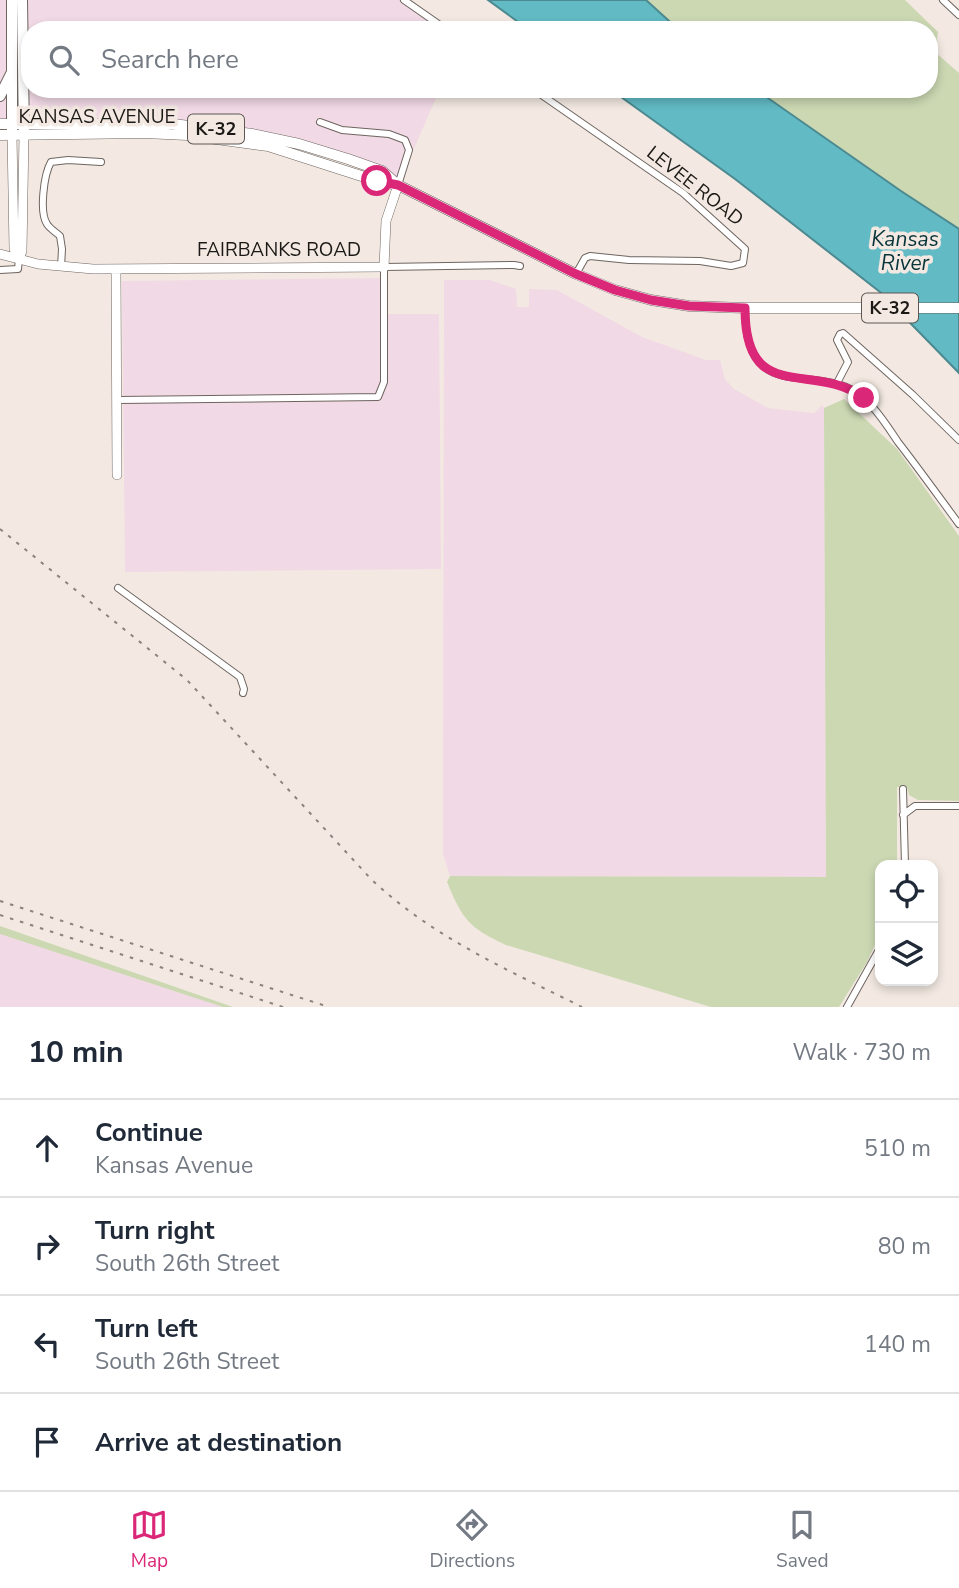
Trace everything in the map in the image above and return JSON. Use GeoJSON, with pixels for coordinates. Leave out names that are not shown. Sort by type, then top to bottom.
{"type":"FeatureCollection","features":[{"type":"Feature","properties":{"kind":"highway"},"geometry":{"type":"LineString","coordinates":[[12,0],[13,68],[18,129]]}},
{"type":"Feature","properties":{"kind":"highway"},"geometry":{"type":"LineString","coordinates":[[21,21],[22,0]]}},
{"type":"Feature","properties":{"kind":"highway"},"geometry":{"type":"LineString","coordinates":[[18,129],[21,32]]}},
{"type":"Feature","properties":{"kind":"highway"},"geometry":{"type":"LineString","coordinates":[[0,96],[13,68]]}},
{"type":"Feature","properties":{"kind":"main road","name":"KANSAS AVENUE"},"geometry":{"type":"LineString","coordinates":[[0,124],[18,129],[187,135],[268,146],[377,181],[398,185],[576,274],[615,290],[651,300],[689,306],[745,308],[959,308]]}},
{"type":"Feature","properties":{"kind":"main road","name":"KANSAS AVENUE"},"geometry":{"type":"LineString","coordinates":[[0,135],[18,129]]}},
{"type":"Feature","properties":{"kind":"street"},"geometry":{"type":"LineString","coordinates":[[404,0],[434,21]]}},
{"type":"Feature","properties":{"kind":"street"},"geometry":{"type":"LineString","coordinates":[[943,0],[959,15]]}},
{"type":"Feature","properties":{"kind":"street","name":"LEVEE ROAD"},"geometry":{"type":"LineString","coordinates":[[546,98],[683,193],[745,249],[743,263],[732,266],[700,261],[629,260],[590,256],[585,258],[576,274]]}},
{"type":"Feature","properties":{"kind":"street"},"geometry":{"type":"LineString","coordinates":[[118,400],[378,397],[384,382],[386,221],[409,150],[405,140],[389,134],[342,130],[320,122]]}},
{"type":"Feature","properties":{"kind":"street"},"geometry":{"type":"LineString","coordinates":[[0,270],[18,270],[22,251],[18,129]]}},
{"type":"Feature","properties":{"kind":"street"},"geometry":{"type":"LineString","coordinates":[[61,267],[60,236],[49,227],[44,213],[44,177],[51,162],[101,162]]}},
{"type":"Feature","properties":{"kind":"street","name":"FAIRBANKS ROAD"},"geometry":{"type":"LineString","coordinates":[[0,254],[61,267],[116,269],[520,267]]}},
{"type":"Feature","properties":{"kind":"street"},"geometry":{"type":"LineString","coordinates":[[116,269],[117,475]]}},
{"type":"Feature","properties":{"kind":"street"},"geometry":{"type":"LineString","coordinates":[[745,308],[749,346],[763,365],[780,376],[837,383],[857,393],[874,408],[959,524]]}},
{"type":"Feature","properties":{"kind":"street"},"geometry":{"type":"LineString","coordinates":[[837,383],[848,362],[837,340],[843,333],[914,395],[959,440]]}},
{"type":"Feature","properties":{"kind":"street"},"geometry":{"type":"LineString","coordinates":[[118,588],[240,677],[243,692]]}},
{"type":"Feature","properties":{"kind":"street"},"geometry":{"type":"LineString","coordinates":[[903,789],[905,860]]}},
{"type":"Feature","properties":{"kind":"street"},"geometry":{"type":"LineString","coordinates":[[903,815],[915,806],[959,806]]}},
{"type":"Feature","properties":{"kind":"street"},"geometry":{"type":"LineString","coordinates":[[847,1007],[875,957]]}},
{"type":"Feature","properties":{"kind":"shaded area"},"geometry":{"type":"Polygon","coordinates":[[[0,0],[404,0],[434,21],[21,21],[21,98],[436,98],[398,185],[348,159],[211,128],[0,123],[0,0]]]}},
{"type":"Feature","properties":{"kind":"shaded area"},"geometry":{"type":"Polygon","coordinates":[[[386,278],[386,314],[439,314],[441,569],[125,572],[122,281],[386,278]]]}},
{"type":"Feature","properties":{"kind":"shaded area"},"geometry":{"type":"Polygon","coordinates":[[[444,280],[490,280],[516,289],[517,307],[529,307],[529,289],[557,290],[642,337],[706,360],[720,360],[725,379],[734,389],[768,408],[814,413],[822,405],[824,408],[826,877],[450,876],[443,854],[444,280]]]}},
{"type":"Feature","properties":{"kind":"shaded area"},"geometry":{"type":"Polygon","coordinates":[[[0,934],[223,1007],[0,1007],[0,934]]]}},
{"type":"Feature","properties":{"kind":"green space"},"geometry":{"type":"Polygon","coordinates":[[[646,0],[905,0],[927,21],[669,21],[646,0]]]}},
{"type":"Feature","properties":{"kind":"green space"},"geometry":{"type":"Polygon","coordinates":[[[938,55],[959,73],[959,229],[768,98],[938,98],[938,55]]]}},
{"type":"Feature","properties":{"kind":"green space"},"geometry":{"type":"Polygon","coordinates":[[[844,399],[897,449],[959,536],[959,801],[918,800],[909,795],[907,787],[897,787],[897,860],[875,860],[875,945],[839,1007],[711,1007],[506,945],[483,933],[463,914],[447,882],[450,876],[826,877],[824,408],[844,399]]]}},
{"type":"Feature","properties":{"kind":"green space"},"geometry":{"type":"Polygon","coordinates":[[[0,926],[233,1007],[223,1007],[0,934],[0,926]]]}},
{"type":"Feature","properties":{"kind":"water"},"geometry":{"type":"Polygon","coordinates":[[[488,0],[646,0],[669,21],[517,21],[488,0]]]}},
{"type":"Feature","properties":{"kind":"water","name":"Kansas River"},"geometry":{"type":"Polygon","coordinates":[[[622,98],[768,98],[959,229],[959,373],[880,292],[735,179],[622,98]]]}},
{"type":"Feature","properties":{"kind":"railway"},"geometry":{"type":"LineString","coordinates":[[0,529],[187,680],[371,879],[395,900],[472,951],[582,1007]]}},
{"type":"Feature","properties":{"kind":"railway"},"geometry":{"type":"LineString","coordinates":[[0,901],[329,1007]]}},
{"type":"Feature","properties":{"kind":"railway"},"geometry":{"type":"LineString","coordinates":[[0,915],[283,1007]]}},
{"type":"Feature","properties":{"kind":"route"},"geometry":{"type":"LineString","coordinates":[[377,181],[398,185],[576,274],[615,290],[651,300],[689,306],[745,308],[749,346],[763,365],[780,376],[837,383],[864,398]]}}]}
